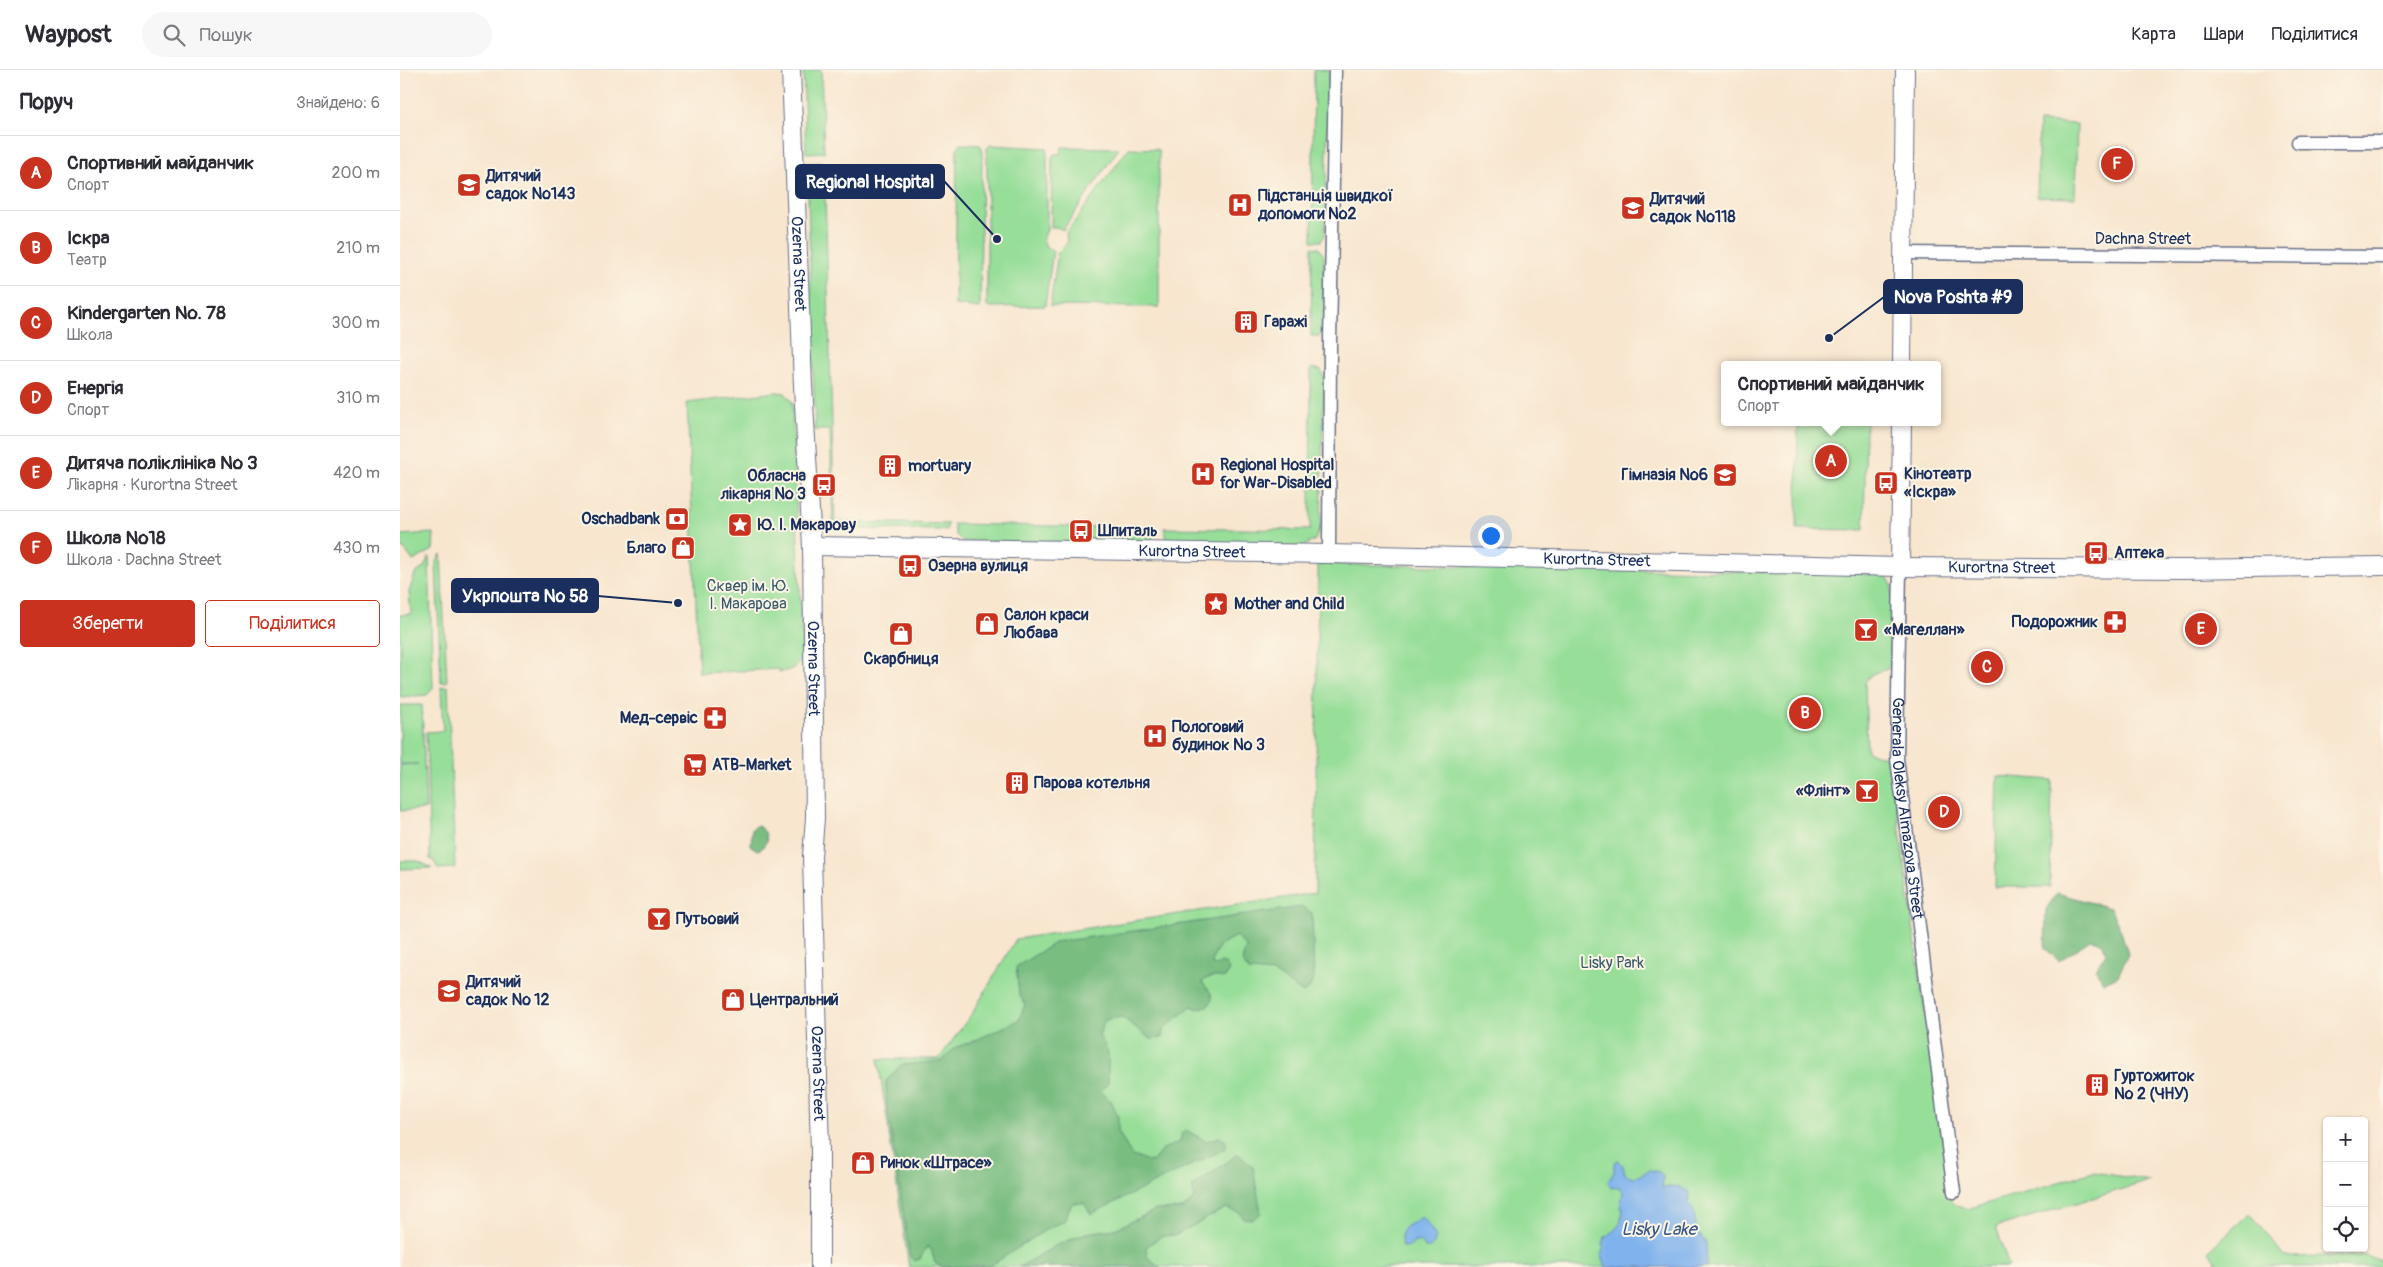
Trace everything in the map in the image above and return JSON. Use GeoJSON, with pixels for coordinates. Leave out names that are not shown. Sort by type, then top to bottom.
{"type":"FeatureCollection","features":[{"type":"Feature","properties":{"kind":"street","name":"Ozerna Street"},"geometry":{"type":"LineString","coordinates":[[791,70],[803,386],[812,546],[816,818],[812,856],[820,1151],[820,1267]]}},
{"type":"Feature","properties":{"kind":"street"},"geometry":{"type":"LineString","coordinates":[[1328,554],[1335,70]]}},
{"type":"Feature","properties":{"kind":"street"},"geometry":{"type":"LineString","coordinates":[[1902,361],[1905,70]]}},
{"type":"Feature","properties":{"kind":"street"},"geometry":{"type":"LineString","coordinates":[[2298,142],[2383,142]]}},
{"type":"Feature","properties":{"kind":"street","name":"Dachna Street"},"geometry":{"type":"LineString","coordinates":[[1903,253],[2383,257]]}},
{"type":"Feature","properties":{"kind":"street","name":"Generala Oleksy Almazova Street"},"geometry":{"type":"LineString","coordinates":[[1902,426],[1897,759],[1954,1192]]}},
{"type":"Feature","properties":{"kind":"street","name":"Kurortna Street"},"geometry":{"type":"LineString","coordinates":[[812,546],[1328,554],[1900,567],[2212,569],[2383,566]]}},
{"type":"Feature","properties":{"kind":"green space"},"geometry":{"type":"Polygon","coordinates":[[[803,70],[821,70],[824,152],[806,153],[803,70]]]}},
{"type":"Feature","properties":{"kind":"green space"},"geometry":{"type":"Polygon","coordinates":[[[1314,70],[1329,70],[1325,235],[1321,241],[1312,241],[1314,70]]]}},
{"type":"Feature","properties":{"kind":"green space"},"geometry":{"type":"Polygon","coordinates":[[[2039,122],[2077,124],[2075,198],[2037,197],[2039,122]]]}},
{"type":"Feature","properties":{"kind":"green space"},"geometry":{"type":"Polygon","coordinates":[[[961,144],[980,145],[982,147],[980,308],[955,305],[957,149],[961,144]]]}},
{"type":"Feature","properties":{"kind":"green space"},"geometry":{"type":"Polygon","coordinates":[[[990,145],[1047,148],[1047,230],[1043,239],[1046,247],[1053,251],[1045,306],[987,307],[987,148],[990,145]]]}},
{"type":"Feature","properties":{"kind":"green space"},"geometry":{"type":"Polygon","coordinates":[[[1062,147],[1119,148],[1063,230],[1057,227],[1051,228],[1052,158],[1054,154],[1061,154],[1062,147]]]}},
{"type":"Feature","properties":{"kind":"green space"},"geometry":{"type":"Polygon","coordinates":[[[1129,148],[1156,149],[1159,151],[1159,307],[1050,306],[1058,252],[1067,243],[1066,233],[1129,148]]]}},
{"type":"Feature","properties":{"kind":"green space"},"geometry":{"type":"Polygon","coordinates":[[[824,162],[835,522],[948,524],[946,530],[840,529],[833,523],[830,430],[815,430],[807,163],[824,162]]]}},
{"type":"Feature","properties":{"kind":"green space"},"geometry":{"type":"Polygon","coordinates":[[[1312,247],[1319,248],[1324,256],[1323,332],[1319,336],[1311,336],[1312,247]]]}},
{"type":"Feature","properties":{"kind":"green space"},"geometry":{"type":"Polygon","coordinates":[[[1311,368],[1321,370],[1324,379],[1321,526],[1315,540],[1303,547],[1171,543],[1167,539],[1164,528],[1310,530],[1311,368]]]}},
{"type":"Feature","properties":{"kind":"green space","name":"Сквер ім. Ю. І. Макарова"},"geometry":{"type":"Polygon","coordinates":[[[777,392],[785,393],[792,402],[802,639],[801,658],[797,666],[787,671],[779,672],[779,669],[699,673],[687,403],[777,392]]]}},
{"type":"Feature","properties":{"kind":"green space"},"geometry":{"type":"Polygon","coordinates":[[[1798,426],[1866,426],[1864,530],[1797,529],[1798,426]]]}},
{"type":"Feature","properties":{"kind":"green space"},"geometry":{"type":"Polygon","coordinates":[[[953,524],[1157,528],[1150,543],[962,541],[956,535],[953,524]]]}},
{"type":"Feature","properties":{"kind":"green space"},"geometry":{"type":"Polygon","coordinates":[[[434,533],[433,550],[413,561],[405,550],[400,547],[400,535],[434,533]]]}},
{"type":"Feature","properties":{"kind":"green space"},"geometry":{"type":"Polygon","coordinates":[[[441,554],[447,682],[441,682],[436,563],[441,554]]]}},
{"type":"Feature","properties":{"kind":"green space"},"geometry":{"type":"Polygon","coordinates":[[[429,556],[433,689],[427,695],[400,697],[400,615],[411,614],[409,592],[415,574],[424,567],[429,556]]]}},
{"type":"Feature","properties":{"kind":"green space","name":"Lisky Park"},"geometry":{"type":"Polygon","coordinates":[[[1318,564],[1881,574],[1888,578],[1892,585],[1891,665],[1888,669],[1872,674],[1865,683],[1867,751],[1890,759],[1951,1200],[1957,1206],[1967,1209],[2093,1172],[2150,1181],[1996,1227],[2009,1267],[909,1267],[878,1059],[939,1059],[973,1012],[1016,939],[1315,893],[1318,564]]]}},
{"type":"Feature","properties":{"kind":"green space"},"geometry":{"type":"Polygon","coordinates":[[[448,686],[455,868],[438,869],[434,861],[430,859],[426,732],[443,731],[441,687],[448,686]]]}},
{"type":"Feature","properties":{"kind":"green space"},"geometry":{"type":"Polygon","coordinates":[[[400,705],[422,705],[426,809],[400,811],[400,765],[418,764],[400,764],[400,705]]]}},
{"type":"Feature","properties":{"kind":"green space"},"geometry":{"type":"Polygon","coordinates":[[[1998,776],[2052,780],[2050,887],[1995,887],[1998,776]]]}},
{"type":"Feature","properties":{"kind":"green space"},"geometry":{"type":"Polygon","coordinates":[[[757,825],[765,832],[767,841],[761,849],[757,850],[751,846],[752,829],[757,825]]]}},
{"type":"Feature","properties":{"kind":"green space"},"geometry":{"type":"Polygon","coordinates":[[[400,861],[418,861],[432,868],[400,869],[400,861]]]}},
{"type":"Feature","properties":{"kind":"green space"},"geometry":{"type":"Polygon","coordinates":[[[2057,893],[2110,908],[2121,931],[2128,954],[2118,976],[2103,983],[2096,969],[2106,953],[2102,942],[2090,940],[2059,961],[2045,948],[2046,909],[2057,893]]]}},
{"type":"Feature","properties":{"kind":"green space"},"geometry":{"type":"Polygon","coordinates":[[[1302,907],[1312,913],[1314,978],[1309,989],[1303,993],[1274,973],[1249,971],[1242,961],[1246,947],[1236,936],[1219,947],[1214,955],[1212,965],[1225,964],[1229,970],[1225,978],[1210,977],[1202,982],[1211,993],[1212,1000],[1209,1005],[1198,1009],[1191,1006],[1163,1030],[1162,1038],[1151,1039],[1122,1017],[1105,1020],[1099,1035],[1108,1052],[1108,1083],[1101,1091],[1112,1103],[1118,1117],[1118,1131],[1132,1156],[1152,1162],[1163,1149],[1180,1142],[1182,1132],[1186,1130],[1206,1141],[1219,1137],[1226,1141],[1226,1148],[1091,1214],[1084,1203],[1072,1203],[1064,1221],[1050,1227],[990,1266],[943,1267],[935,1263],[931,1249],[927,1246],[920,1259],[914,1261],[910,1257],[887,1106],[886,1081],[901,1065],[942,1061],[954,1048],[1019,1020],[1025,1004],[1019,994],[1016,967],[1056,942],[1302,907]]]}},
{"type":"Feature","properties":{"kind":"green space"},"geometry":{"type":"Polygon","coordinates":[[[1238,1154],[1253,1167],[1261,1213],[1253,1219],[1244,1219],[1240,1213],[1226,1208],[1176,1235],[1161,1236],[1146,1247],[1148,1258],[1161,1267],[1019,1267],[1057,1245],[1086,1233],[1115,1229],[1156,1210],[1183,1209],[1194,1199],[1192,1187],[1238,1154]]]}},
{"type":"Feature","properties":{"kind":"green space"},"geometry":{"type":"Polygon","coordinates":[[[2250,1213],[2285,1257],[2367,1255],[2383,1262],[2383,1267],[2215,1267],[2218,1264],[2208,1251],[2250,1213]]]}},
{"type":"Feature","properties":{"kind":"water","name":"Lisky Lake"},"geometry":{"type":"Polygon","coordinates":[[[1618,1160],[1623,1166],[1625,1174],[1629,1176],[1635,1177],[1650,1170],[1659,1172],[1663,1176],[1662,1188],[1677,1186],[1690,1192],[1689,1204],[1694,1212],[1697,1232],[1706,1243],[1707,1267],[1606,1267],[1602,1256],[1604,1249],[1602,1245],[1605,1237],[1618,1226],[1623,1209],[1620,1208],[1623,1192],[1619,1187],[1611,1188],[1608,1182],[1614,1172],[1614,1163],[1618,1160]]]}},
{"type":"Feature","properties":{"kind":"water"},"geometry":{"type":"Polygon","coordinates":[[[1421,1217],[1436,1236],[1434,1244],[1430,1248],[1425,1248],[1420,1242],[1414,1242],[1411,1246],[1402,1247],[1403,1229],[1421,1217]]]}},
{"type":"Feature","properties":{"kind":"place","name":"Школа №18"},"geometry":{"type":"Point","coordinates":[2117,164]}},
{"type":"Feature","properties":{"kind":"place","name":"Дитячий садок №143"},"geometry":{"type":"Point","coordinates":[469,185]}},
{"type":"Feature","properties":{"kind":"place","name":"Підстанція швидкої допомоги №2"},"geometry":{"type":"Point","coordinates":[1240,205]}},
{"type":"Feature","properties":{"kind":"place","name":"Дитячий садок №118"},"geometry":{"type":"Point","coordinates":[1633,208]}},
{"type":"Feature","properties":{"kind":"place","name":"Regional Hospital"},"geometry":{"type":"Point","coordinates":[997,239]}},
{"type":"Feature","properties":{"kind":"place","name":"Гаражі"},"geometry":{"type":"Point","coordinates":[1246,322]}},
{"type":"Feature","properties":{"kind":"place","name":"Nova Poshta #9"},"geometry":{"type":"Point","coordinates":[1829,338]}},
{"type":"Feature","properties":{"kind":"place","name":"Спортивний майданчик"},"geometry":{"type":"Point","coordinates":[1831,461]}},
{"type":"Feature","properties":{"kind":"place","name":"mortuary"},"geometry":{"type":"Point","coordinates":[890,466]}},
{"type":"Feature","properties":{"kind":"place","name":"Regional Hospital for War-Disabled"},"geometry":{"type":"Point","coordinates":[1203,474]}},
{"type":"Feature","properties":{"kind":"place","name":"Гімназія №6"},"geometry":{"type":"Point","coordinates":[1725,475]}},
{"type":"Feature","properties":{"kind":"place","name":"Кінотеатр «Іскра»"},"geometry":{"type":"Point","coordinates":[1886,483]}},
{"type":"Feature","properties":{"kind":"place","name":"Обласна лікарня № 3"},"geometry":{"type":"Point","coordinates":[824,485]}},
{"type":"Feature","properties":{"kind":"place","name":"Oschadbank"},"geometry":{"type":"Point","coordinates":[677,519]}},
{"type":"Feature","properties":{"kind":"place","name":"Ю. І. Макарову"},"geometry":{"type":"Point","coordinates":[740,525]}},
{"type":"Feature","properties":{"kind":"place","name":"Шпиталь"},"geometry":{"type":"Point","coordinates":[1081,531]}},
{"type":"Feature","properties":{"kind":"place","name":"Благо"},"geometry":{"type":"Point","coordinates":[683,548]}},
{"type":"Feature","properties":{"kind":"place","name":"Аптека"},"geometry":{"type":"Point","coordinates":[2096,553]}},
{"type":"Feature","properties":{"kind":"place","name":"Озерна вулиця"},"geometry":{"type":"Point","coordinates":[910,566]}},
{"type":"Feature","properties":{"kind":"place","name":"Укрпошта № 58"},"geometry":{"type":"Point","coordinates":[678,603]}},
{"type":"Feature","properties":{"kind":"place","name":"Mother and Child"},"geometry":{"type":"Point","coordinates":[1216,604]}},
{"type":"Feature","properties":{"kind":"place","name":"Подорожник"},"geometry":{"type":"Point","coordinates":[2115,622]}},
{"type":"Feature","properties":{"kind":"place","name":"Салон краси Любава"},"geometry":{"type":"Point","coordinates":[987,624]}},
{"type":"Feature","properties":{"kind":"place","name":"Дитяча поліклініка № 3"},"geometry":{"type":"Point","coordinates":[2201,629]}},
{"type":"Feature","properties":{"kind":"place","name":"«Магеллан»"},"geometry":{"type":"Point","coordinates":[1866,630]}},
{"type":"Feature","properties":{"kind":"place","name":"Скарбниця"},"geometry":{"type":"Point","coordinates":[901,634]}},
{"type":"Feature","properties":{"kind":"place","name":"Kindergarten No. 78"},"geometry":{"type":"Point","coordinates":[1987,667]}},
{"type":"Feature","properties":{"kind":"place","name":"Іскра"},"geometry":{"type":"Point","coordinates":[1805,713]}},
{"type":"Feature","properties":{"kind":"place","name":"Мед-сервіс"},"geometry":{"type":"Point","coordinates":[715,718]}},
{"type":"Feature","properties":{"kind":"place","name":"Пологовий будинок № 3"},"geometry":{"type":"Point","coordinates":[1155,736]}},
{"type":"Feature","properties":{"kind":"place","name":"ATB-Market"},"geometry":{"type":"Point","coordinates":[695,765]}},
{"type":"Feature","properties":{"kind":"place","name":"Парова котельня"},"geometry":{"type":"Point","coordinates":[1017,783]}},
{"type":"Feature","properties":{"kind":"place","name":"«Флінт»"},"geometry":{"type":"Point","coordinates":[1867,791]}},
{"type":"Feature","properties":{"kind":"place","name":"Енергія"},"geometry":{"type":"Point","coordinates":[1944,812]}},
{"type":"Feature","properties":{"kind":"place","name":"Путьовий"},"geometry":{"type":"Point","coordinates":[659,919]}},
{"type":"Feature","properties":{"kind":"place","name":"Дитячий садок № 12"},"geometry":{"type":"Point","coordinates":[449,991]}},
{"type":"Feature","properties":{"kind":"place","name":"Центральний"},"geometry":{"type":"Point","coordinates":[733,1000]}},
{"type":"Feature","properties":{"kind":"place","name":"Гуртожиток № 2 (ЧНУ)"},"geometry":{"type":"Point","coordinates":[2097,1085]}},
{"type":"Feature","properties":{"kind":"place","name":"Ринок «Штрасе»"},"geometry":{"type":"Point","coordinates":[863,1163]}}]}
